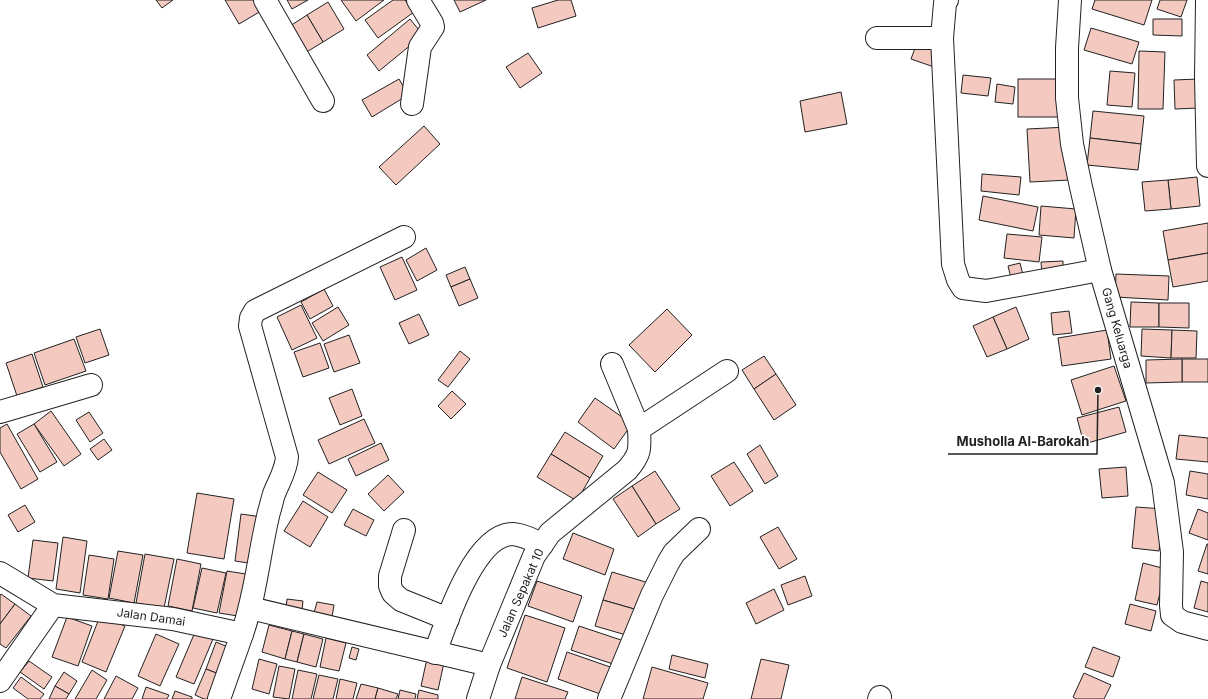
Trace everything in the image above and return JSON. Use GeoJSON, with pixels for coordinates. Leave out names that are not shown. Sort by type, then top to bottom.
{"type":"FeatureCollection","features":[{"type":"Feature","properties":{"kind":"street"},"geometry":{"type":"LineString","coordinates":[[265,0],[323,101]]}},
{"type":"Feature","properties":{"kind":"street"},"geometry":{"type":"LineString","coordinates":[[412,104],[420,47],[433,27],[432,22],[418,0]]}},
{"type":"Feature","properties":{"kind":"street"},"geometry":{"type":"LineString","coordinates":[[947,0],[945,2],[942,38],[953,264],[958,280],[963,288],[986,291],[1100,270]]}},
{"type":"Feature","properties":{"kind":"street","name":"Gang Keluarga"},"geometry":{"type":"LineString","coordinates":[[1070,0],[1067,48],[1067,98],[1080,187],[1100,270],[1163,483],[1172,552],[1172,615],[1182,622],[1208,629]]}},
{"type":"Feature","properties":{"kind":"street"},"geometry":{"type":"LineString","coordinates":[[1207,0],[1206,77],[1208,166]]}},
{"type":"Feature","properties":{"kind":"street"},"geometry":{"type":"LineString","coordinates":[[877,38],[942,38]]}},
{"type":"Feature","properties":{"kind":"street"},"geometry":{"type":"LineString","coordinates":[[219,699],[250,608],[258,573],[263,536],[274,495],[286,467],[288,457],[250,326],[251,318],[255,311],[404,237]]}},
{"type":"Feature","properties":{"kind":"street","name":"Jalan Sepakat 10"},"geometry":{"type":"LineString","coordinates":[[478,699],[489,665],[534,556],[550,534],[559,525],[627,470],[635,460],[640,449],[639,429],[612,364]]}},
{"type":"Feature","properties":{"kind":"street"},"geometry":{"type":"LineString","coordinates":[[639,429],[727,371]]}},
{"type":"Feature","properties":{"kind":"street"},"geometry":{"type":"LineString","coordinates":[[0,412],[91,385]]}},
{"type":"Feature","properties":{"kind":"street"},"geometry":{"type":"LineString","coordinates":[[609,699],[652,595],[668,563],[674,553],[699,528]]}},
{"type":"Feature","properties":{"kind":"street"},"geometry":{"type":"LineString","coordinates":[[404,530],[390,576],[390,586],[393,593],[401,600],[448,619]]}},
{"type":"Feature","properties":{"kind":"street"},"geometry":{"type":"LineString","coordinates":[[435,652],[458,592],[482,551],[501,537],[512,534],[527,537],[542,545]]}},
{"type":"Feature","properties":{"kind":"street","name":"Jalan Damai"},"geometry":{"type":"LineString","coordinates":[[0,573],[53,605],[173,619],[242,634]]}},
{"type":"Feature","properties":{"kind":"street"},"geometry":{"type":"LineString","coordinates":[[0,681],[53,605]]}},
{"type":"Feature","properties":{"kind":"street"},"geometry":{"type":"LineString","coordinates":[[250,608],[489,665]]}},
{"type":"Feature","properties":{"kind":"building"},"geometry":{"type":"Polygon","coordinates":[[[156,0],[173,0],[162,8],[156,0]]]}},
{"type":"Feature","properties":{"kind":"building"},"geometry":{"type":"Polygon","coordinates":[[[225,0],[254,0],[261,11],[239,24],[225,0]]]}},
{"type":"Feature","properties":{"kind":"building"},"geometry":{"type":"Polygon","coordinates":[[[287,0],[308,0],[292,9],[287,0]]]}},
{"type":"Feature","properties":{"kind":"building"},"geometry":{"type":"Polygon","coordinates":[[[341,0],[384,0],[356,21],[341,0]]]}},
{"type":"Feature","properties":{"kind":"building"},"geometry":{"type":"Polygon","coordinates":[[[393,0],[405,0],[414,12],[378,38],[365,20],[393,0]]]}},
{"type":"Feature","properties":{"kind":"building"},"geometry":{"type":"Polygon","coordinates":[[[454,0],[486,0],[460,12],[454,0]]]}},
{"type":"Feature","properties":{"kind":"building"},"geometry":{"type":"Polygon","coordinates":[[[558,0],[571,0],[576,16],[538,28],[532,8],[558,0]]]}},
{"type":"Feature","properties":{"kind":"building"},"geometry":{"type":"Polygon","coordinates":[[[1095,0],[1152,0],[1144,25],[1092,9],[1095,0]]]}},
{"type":"Feature","properties":{"kind":"building"},"geometry":{"type":"Polygon","coordinates":[[[1160,0],[1187,0],[1181,17],[1157,9],[1160,0]]]}},
{"type":"Feature","properties":{"kind":"building"},"geometry":{"type":"Polygon","coordinates":[[[328,2],[344,29],[323,42],[307,15],[328,2]]]}},
{"type":"Feature","properties":{"kind":"building"},"geometry":{"type":"Polygon","coordinates":[[[307,15],[323,42],[300,56],[284,30],[307,15]]]}},
{"type":"Feature","properties":{"kind":"building"},"geometry":{"type":"Polygon","coordinates":[[[410,19],[423,35],[379,71],[367,55],[410,19]]]}},
{"type":"Feature","properties":{"kind":"building"},"geometry":{"type":"Polygon","coordinates":[[[1153,19],[1182,19],[1182,36],[1153,35],[1153,19]]]}},
{"type":"Feature","properties":{"kind":"building"},"geometry":{"type":"Polygon","coordinates":[[[1091,28],[1139,42],[1132,64],[1084,50],[1091,28]]]}},
{"type":"Feature","properties":{"kind":"building"},"geometry":{"type":"Polygon","coordinates":[[[918,40],[940,48],[934,67],[911,59],[918,40]]]}},
{"type":"Feature","properties":{"kind":"building"},"geometry":{"type":"Polygon","coordinates":[[[1139,51],[1165,52],[1163,109],[1138,109],[1139,51]]]}},
{"type":"Feature","properties":{"kind":"building"},"geometry":{"type":"Polygon","coordinates":[[[528,53],[542,73],[520,88],[506,67],[528,53]]]}},
{"type":"Feature","properties":{"kind":"building"},"geometry":{"type":"Polygon","coordinates":[[[1110,71],[1135,73],[1132,107],[1107,105],[1110,71]]]}},
{"type":"Feature","properties":{"kind":"building"},"geometry":{"type":"Polygon","coordinates":[[[963,75],[991,78],[988,96],[961,93],[963,75]]]}},
{"type":"Feature","properties":{"kind":"building"},"geometry":{"type":"Polygon","coordinates":[[[399,79],[408,95],[372,117],[362,100],[399,79]]]}},
{"type":"Feature","properties":{"kind":"building"},"geometry":{"type":"Polygon","coordinates":[[[1018,79],[1064,79],[1064,117],[1018,117],[1018,79]]]}},
{"type":"Feature","properties":{"kind":"building"},"geometry":{"type":"Polygon","coordinates":[[[1198,79],[1199,108],[1175,109],[1174,80],[1198,79]]]}},
{"type":"Feature","properties":{"kind":"building"},"geometry":{"type":"Polygon","coordinates":[[[997,84],[1015,87],[1013,104],[995,102],[997,84]]]}},
{"type":"Feature","properties":{"kind":"building"},"geometry":{"type":"Polygon","coordinates":[[[841,92],[847,124],[805,132],[800,101],[841,92]]]}},
{"type":"Feature","properties":{"kind":"building"},"geometry":{"type":"Polygon","coordinates":[[[1093,111],[1144,116],[1141,144],[1090,138],[1093,111]]]}},
{"type":"Feature","properties":{"kind":"building"},"geometry":{"type":"Polygon","coordinates":[[[424,126],[440,144],[396,185],[379,167],[424,126]]]}},
{"type":"Feature","properties":{"kind":"building"},"geometry":{"type":"Polygon","coordinates":[[[1068,127],[1070,180],[1030,182],[1027,129],[1068,127]]]}},
{"type":"Feature","properties":{"kind":"building"},"geometry":{"type":"Polygon","coordinates":[[[1090,138],[1141,144],[1138,170],[1087,165],[1090,138]]]}},
{"type":"Feature","properties":{"kind":"building"},"geometry":{"type":"Polygon","coordinates":[[[982,174],[1021,177],[1019,195],[981,191],[982,174]]]}},
{"type":"Feature","properties":{"kind":"building"},"geometry":{"type":"Polygon","coordinates":[[[1197,177],[1200,206],[1171,209],[1168,180],[1197,177]]]}},
{"type":"Feature","properties":{"kind":"building"},"geometry":{"type":"Polygon","coordinates":[[[1168,180],[1171,209],[1145,211],[1142,182],[1168,180]]]}},
{"type":"Feature","properties":{"kind":"building"},"geometry":{"type":"Polygon","coordinates":[[[983,196],[1038,207],[1033,231],[979,220],[983,196]]]}},
{"type":"Feature","properties":{"kind":"building"},"geometry":{"type":"Polygon","coordinates":[[[1041,206],[1076,209],[1074,238],[1039,235],[1041,206]]]}},
{"type":"Feature","properties":{"kind":"building"},"geometry":{"type":"Polygon","coordinates":[[[1208,223],[1208,253],[1168,260],[1163,231],[1208,223]]]}},
{"type":"Feature","properties":{"kind":"building"},"geometry":{"type":"Polygon","coordinates":[[[1007,234],[1042,237],[1039,262],[1004,258],[1007,234]]]}},
{"type":"Feature","properties":{"kind":"building"},"geometry":{"type":"Polygon","coordinates":[[[426,248],[437,270],[417,281],[406,260],[426,248]]]}},
{"type":"Feature","properties":{"kind":"building"},"geometry":{"type":"Polygon","coordinates":[[[1208,253],[1208,281],[1173,287],[1168,260],[1208,253]]]}},
{"type":"Feature","properties":{"kind":"building"},"geometry":{"type":"Polygon","coordinates":[[[402,257],[417,290],[395,300],[380,267],[402,257]]]}},
{"type":"Feature","properties":{"kind":"building"},"geometry":{"type":"Polygon","coordinates":[[[1063,261],[1063,273],[1042,274],[1041,262],[1063,261]]]}},
{"type":"Feature","properties":{"kind":"building"},"geometry":{"type":"Polygon","coordinates":[[[1020,263],[1024,279],[1012,282],[1008,266],[1020,263]]]}},
{"type":"Feature","properties":{"kind":"building"},"geometry":{"type":"Polygon","coordinates":[[[465,267],[470,279],[451,287],[446,275],[465,267]]]}},
{"type":"Feature","properties":{"kind":"building"},"geometry":{"type":"Polygon","coordinates":[[[1116,274],[1169,276],[1168,300],[1115,297],[1116,274]]]}},
{"type":"Feature","properties":{"kind":"building"},"geometry":{"type":"Polygon","coordinates":[[[470,279],[478,298],[459,306],[451,287],[470,279]]]}},
{"type":"Feature","properties":{"kind":"building"},"geometry":{"type":"Polygon","coordinates":[[[324,289],[333,306],[310,319],[301,302],[324,289]]]}},
{"type":"Feature","properties":{"kind":"building"},"geometry":{"type":"Polygon","coordinates":[[[1131,302],[1159,303],[1159,327],[1130,327],[1131,302]]]}},
{"type":"Feature","properties":{"kind":"building"},"geometry":{"type":"Polygon","coordinates":[[[1159,303],[1189,303],[1189,328],[1159,327],[1159,303]]]}},
{"type":"Feature","properties":{"kind":"building"},"geometry":{"type":"Polygon","coordinates":[[[301,305],[317,338],[292,350],[277,317],[301,305]]]}},
{"type":"Feature","properties":{"kind":"building"},"geometry":{"type":"Polygon","coordinates":[[[338,307],[349,325],[323,341],[312,323],[338,307]]]}},
{"type":"Feature","properties":{"kind":"building"},"geometry":{"type":"Polygon","coordinates":[[[1016,307],[1029,339],[1007,349],[993,317],[1016,307]]]}},
{"type":"Feature","properties":{"kind":"building"},"geometry":{"type":"Polygon","coordinates":[[[667,309],[692,335],[655,372],[629,345],[667,309]]]}},
{"type":"Feature","properties":{"kind":"building"},"geometry":{"type":"Polygon","coordinates":[[[1069,311],[1072,333],[1053,335],[1051,313],[1069,311]]]}},
{"type":"Feature","properties":{"kind":"building"},"geometry":{"type":"Polygon","coordinates":[[[419,314],[429,335],[409,344],[399,323],[419,314]]]}},
{"type":"Feature","properties":{"kind":"building"},"geometry":{"type":"Polygon","coordinates":[[[993,317],[1007,349],[987,357],[973,326],[993,317]]]}},
{"type":"Feature","properties":{"kind":"building"},"geometry":{"type":"Polygon","coordinates":[[[100,329],[109,355],[85,363],[76,337],[100,329]]]}},
{"type":"Feature","properties":{"kind":"building"},"geometry":{"type":"Polygon","coordinates":[[[1142,329],[1172,330],[1171,358],[1141,356],[1142,329]]]}},
{"type":"Feature","properties":{"kind":"building"},"geometry":{"type":"Polygon","coordinates":[[[1107,330],[1111,359],[1062,366],[1058,338],[1107,330]]]}},
{"type":"Feature","properties":{"kind":"building"},"geometry":{"type":"Polygon","coordinates":[[[1172,330],[1197,331],[1196,358],[1171,358],[1172,330]]]}},
{"type":"Feature","properties":{"kind":"building"},"geometry":{"type":"Polygon","coordinates":[[[349,335],[360,363],[334,372],[324,344],[349,335]]]}},
{"type":"Feature","properties":{"kind":"building"},"geometry":{"type":"Polygon","coordinates":[[[74,339],[86,371],[45,385],[34,353],[74,339]]]}},
{"type":"Feature","properties":{"kind":"building"},"geometry":{"type":"Polygon","coordinates":[[[320,343],[329,368],[303,377],[294,352],[320,343]]]}},
{"type":"Feature","properties":{"kind":"building"},"geometry":{"type":"Polygon","coordinates":[[[460,351],[470,359],[448,387],[438,380],[460,351]]]}},
{"type":"Feature","properties":{"kind":"building"},"geometry":{"type":"Polygon","coordinates":[[[32,354],[43,387],[17,396],[6,363],[32,354]]]}},
{"type":"Feature","properties":{"kind":"building"},"geometry":{"type":"Polygon","coordinates":[[[764,356],[776,374],[754,389],[742,370],[764,356]]]}},
{"type":"Feature","properties":{"kind":"building"},"geometry":{"type":"Polygon","coordinates":[[[1182,359],[1208,359],[1208,382],[1182,382],[1182,359]]]}},
{"type":"Feature","properties":{"kind":"building"},"geometry":{"type":"Polygon","coordinates":[[[1182,359],[1182,382],[1146,383],[1146,360],[1182,359]]]}},
{"type":"Feature","properties":{"kind":"building"},"geometry":{"type":"Polygon","coordinates":[[[1114,366],[1126,401],[1082,415],[1071,380],[1114,366]]]}},
{"type":"Feature","properties":{"kind":"building"},"geometry":{"type":"Polygon","coordinates":[[[776,374],[796,405],[774,420],[754,389],[776,374]]]}},
{"type":"Feature","properties":{"kind":"building"},"geometry":{"type":"Polygon","coordinates":[[[352,389],[362,416],[340,425],[329,398],[352,389]]]}},
{"type":"Feature","properties":{"kind":"building"},"geometry":{"type":"Polygon","coordinates":[[[452,391],[466,404],[451,419],[438,406],[452,391]]]}},
{"type":"Feature","properties":{"kind":"building"},"geometry":{"type":"Polygon","coordinates":[[[595,398],[632,424],[614,449],[578,422],[595,398]]]}},
{"type":"Feature","properties":{"kind":"building"},"geometry":{"type":"Polygon","coordinates":[[[1119,407],[1126,432],[1084,444],[1077,418],[1119,407]]]}},
{"type":"Feature","properties":{"kind":"building"},"geometry":{"type":"Polygon","coordinates":[[[51,411],[81,454],[64,466],[34,424],[51,411]]]}},
{"type":"Feature","properties":{"kind":"building"},"geometry":{"type":"Polygon","coordinates":[[[89,412],[103,433],[90,442],[76,420],[89,412]]]}},
{"type":"Feature","properties":{"kind":"building"},"geometry":{"type":"Polygon","coordinates":[[[364,419],[375,443],[329,464],[318,440],[364,419]]]}},
{"type":"Feature","properties":{"kind":"building"},"geometry":{"type":"Polygon","coordinates":[[[7,424],[38,479],[21,489],[0,452],[0,428],[7,424]]]}},
{"type":"Feature","properties":{"kind":"building"},"geometry":{"type":"Polygon","coordinates":[[[34,424],[57,462],[40,472],[17,434],[34,424]]]}},
{"type":"Feature","properties":{"kind":"building"},"geometry":{"type":"Polygon","coordinates":[[[565,432],[603,456],[590,478],[551,454],[565,432]]]}},
{"type":"Feature","properties":{"kind":"building"},"geometry":{"type":"Polygon","coordinates":[[[1179,435],[1208,438],[1208,462],[1176,459],[1179,435]]]}},
{"type":"Feature","properties":{"kind":"building"},"geometry":{"type":"Polygon","coordinates":[[[104,439],[112,450],[98,460],[90,449],[104,439]]]}},
{"type":"Feature","properties":{"kind":"building"},"geometry":{"type":"Polygon","coordinates":[[[381,443],[389,460],[356,476],[348,459],[381,443]]]}},
{"type":"Feature","properties":{"kind":"building"},"geometry":{"type":"Polygon","coordinates":[[[760,445],[778,476],[765,484],[747,454],[760,445]]]}},
{"type":"Feature","properties":{"kind":"building"},"geometry":{"type":"Polygon","coordinates":[[[551,454],[590,478],[577,501],[537,477],[551,454]]]}},
{"type":"Feature","properties":{"kind":"building"},"geometry":{"type":"Polygon","coordinates":[[[734,462],[753,491],[730,506],[711,476],[734,462]]]}},
{"type":"Feature","properties":{"kind":"building"},"geometry":{"type":"Polygon","coordinates":[[[1126,467],[1128,496],[1102,498],[1099,469],[1126,467]]]}},
{"type":"Feature","properties":{"kind":"building"},"geometry":{"type":"Polygon","coordinates":[[[655,471],[680,509],[656,524],[632,486],[655,471]]]}},
{"type":"Feature","properties":{"kind":"building"},"geometry":{"type":"Polygon","coordinates":[[[1190,471],[1208,474],[1208,499],[1186,495],[1190,471]]]}},
{"type":"Feature","properties":{"kind":"building"},"geometry":{"type":"Polygon","coordinates":[[[318,472],[347,490],[332,513],[303,495],[318,472]]]}},
{"type":"Feature","properties":{"kind":"building"},"geometry":{"type":"Polygon","coordinates":[[[388,475],[404,492],[384,511],[368,494],[388,475]]]}},
{"type":"Feature","properties":{"kind":"building"},"geometry":{"type":"Polygon","coordinates":[[[632,486],[656,524],[638,537],[613,499],[632,486]]]}},
{"type":"Feature","properties":{"kind":"building"},"geometry":{"type":"Polygon","coordinates":[[[197,493],[234,499],[224,559],[187,553],[197,493]]]}},
{"type":"Feature","properties":{"kind":"building"},"geometry":{"type":"Polygon","coordinates":[[[303,501],[328,517],[310,547],[284,531],[303,501]]]}},
{"type":"Feature","properties":{"kind":"building"},"geometry":{"type":"Polygon","coordinates":[[[25,505],[35,522],[18,532],[8,515],[25,505]]]}},
{"type":"Feature","properties":{"kind":"building"},"geometry":{"type":"Polygon","coordinates":[[[1136,507],[1164,509],[1159,551],[1132,548],[1136,507]]]}},
{"type":"Feature","properties":{"kind":"building"},"geometry":{"type":"Polygon","coordinates":[[[353,509],[374,520],[366,536],[344,525],[353,509]]]}},
{"type":"Feature","properties":{"kind":"building"},"geometry":{"type":"Polygon","coordinates":[[[1198,509],[1208,513],[1208,540],[1189,533],[1198,509]]]}},
{"type":"Feature","properties":{"kind":"building"},"geometry":{"type":"Polygon","coordinates":[[[241,514],[262,517],[255,564],[235,561],[241,514]]]}},
{"type":"Feature","properties":{"kind":"building"},"geometry":{"type":"Polygon","coordinates":[[[778,527],[797,559],[779,569],[760,537],[778,527]]]}},
{"type":"Feature","properties":{"kind":"building"},"geometry":{"type":"Polygon","coordinates":[[[573,533],[614,549],[605,575],[563,559],[573,533]]]}},
{"type":"Feature","properties":{"kind":"building"},"geometry":{"type":"Polygon","coordinates":[[[63,537],[87,541],[80,593],[56,589],[63,537]]]}},
{"type":"Feature","properties":{"kind":"building"},"geometry":{"type":"Polygon","coordinates":[[[33,540],[58,543],[53,581],[28,578],[33,540]]]}},
{"type":"Feature","properties":{"kind":"building"},"geometry":{"type":"Polygon","coordinates":[[[1208,544],[1208,574],[1198,571],[1208,544]]]}},
{"type":"Feature","properties":{"kind":"building"},"geometry":{"type":"Polygon","coordinates":[[[118,551],[143,555],[134,603],[109,598],[118,551]]]}},
{"type":"Feature","properties":{"kind":"building"},"geometry":{"type":"Polygon","coordinates":[[[145,554],[174,559],[164,608],[136,603],[145,554]]]}},
{"type":"Feature","properties":{"kind":"building"},"geometry":{"type":"Polygon","coordinates":[[[89,555],[114,559],[108,599],[83,595],[89,555]]]}},
{"type":"Feature","properties":{"kind":"building"},"geometry":{"type":"Polygon","coordinates":[[[177,559],[201,564],[192,611],[168,606],[177,559]]]}},
{"type":"Feature","properties":{"kind":"building"},"geometry":{"type":"Polygon","coordinates":[[[1143,563],[1166,569],[1157,605],[1135,600],[1143,563]]]}},
{"type":"Feature","properties":{"kind":"building"},"geometry":{"type":"Polygon","coordinates":[[[202,568],[226,573],[217,613],[193,608],[202,568]]]}},
{"type":"Feature","properties":{"kind":"building"},"geometry":{"type":"Polygon","coordinates":[[[227,571],[252,575],[244,617],[219,613],[227,571]]]}},
{"type":"Feature","properties":{"kind":"building"},"geometry":{"type":"Polygon","coordinates":[[[612,572],[649,583],[641,611],[603,600],[612,572]]]}},
{"type":"Feature","properties":{"kind":"building"},"geometry":{"type":"Polygon","coordinates":[[[805,576],[812,596],[788,605],[781,585],[805,576]]]}},
{"type":"Feature","properties":{"kind":"building"},"geometry":{"type":"Polygon","coordinates":[[[537,581],[582,596],[573,622],[528,606],[537,581]]]}},
{"type":"Feature","properties":{"kind":"building"},"geometry":{"type":"Polygon","coordinates":[[[1201,581],[1208,583],[1208,612],[1194,608],[1201,581]]]}},
{"type":"Feature","properties":{"kind":"building"},"geometry":{"type":"Polygon","coordinates":[[[774,589],[784,610],[756,624],[746,603],[774,589]]]}},
{"type":"Feature","properties":{"kind":"building"},"geometry":{"type":"Polygon","coordinates":[[[1,594],[15,604],[0,624],[0,595],[1,594]]]}},
{"type":"Feature","properties":{"kind":"building"},"geometry":{"type":"Polygon","coordinates":[[[287,599],[303,601],[302,610],[286,608],[287,599]]]}},
{"type":"Feature","properties":{"kind":"building"},"geometry":{"type":"Polygon","coordinates":[[[603,600],[641,611],[633,637],[595,626],[603,600]]]}},
{"type":"Feature","properties":{"kind":"building"},"geometry":{"type":"Polygon","coordinates":[[[317,602],[334,605],[332,617],[314,613],[317,602]]]}},
{"type":"Feature","properties":{"kind":"building"},"geometry":{"type":"Polygon","coordinates":[[[15,604],[31,616],[6,648],[0,644],[0,624],[15,604]]]}},
{"type":"Feature","properties":{"kind":"building"},"geometry":{"type":"Polygon","coordinates":[[[1130,604],[1156,611],[1151,631],[1125,624],[1130,604]]]}},
{"type":"Feature","properties":{"kind":"building"},"geometry":{"type":"Polygon","coordinates":[[[525,615],[565,628],[547,682],[507,668],[525,615]]]}},
{"type":"Feature","properties":{"kind":"building"},"geometry":{"type":"Polygon","coordinates":[[[100,616],[125,626],[106,672],[82,662],[100,616]]]}},
{"type":"Feature","properties":{"kind":"building"},"geometry":{"type":"Polygon","coordinates":[[[67,617],[92,626],[78,666],[52,657],[67,617]]]}},
{"type":"Feature","properties":{"kind":"building"},"geometry":{"type":"Polygon","coordinates":[[[269,625],[292,631],[285,659],[262,652],[269,625]]]}},
{"type":"Feature","properties":{"kind":"building"},"geometry":{"type":"Polygon","coordinates":[[[579,626],[624,641],[616,665],[571,650],[579,626]]]}},
{"type":"Feature","properties":{"kind":"building"},"geometry":{"type":"Polygon","coordinates":[[[292,631],[304,634],[297,662],[285,659],[292,631]]]}},
{"type":"Feature","properties":{"kind":"building"},"geometry":{"type":"Polygon","coordinates":[[[195,632],[213,639],[194,684],[176,677],[195,632]]]}},
{"type":"Feature","properties":{"kind":"building"},"geometry":{"type":"Polygon","coordinates":[[[156,634],[179,644],[160,686],[138,676],[156,634]]]}},
{"type":"Feature","properties":{"kind":"building"},"geometry":{"type":"Polygon","coordinates":[[[304,634],[323,639],[316,667],[297,662],[304,634]]]}},
{"type":"Feature","properties":{"kind":"building"},"geometry":{"type":"Polygon","coordinates":[[[326,638],[346,643],[339,671],[320,667],[326,638]]]}},
{"type":"Feature","properties":{"kind":"building"},"geometry":{"type":"Polygon","coordinates":[[[216,642],[235,650],[224,676],[206,669],[216,642]]]}},
{"type":"Feature","properties":{"kind":"building"},"geometry":{"type":"Polygon","coordinates":[[[352,647],[359,649],[356,660],[349,658],[352,647]]]}},
{"type":"Feature","properties":{"kind":"building"},"geometry":{"type":"Polygon","coordinates":[[[1093,647],[1120,657],[1113,677],[1085,667],[1093,647]]]}},
{"type":"Feature","properties":{"kind":"building"},"geometry":{"type":"Polygon","coordinates":[[[567,652],[616,669],[606,696],[558,679],[567,652]]]}},
{"type":"Feature","properties":{"kind":"building"},"geometry":{"type":"Polygon","coordinates":[[[428,654],[445,658],[438,690],[421,686],[428,654]]]}},
{"type":"Feature","properties":{"kind":"building"},"geometry":{"type":"Polygon","coordinates":[[[672,655],[708,664],[705,678],[669,669],[672,655]]]}},
{"type":"Feature","properties":{"kind":"building"},"geometry":{"type":"Polygon","coordinates":[[[259,659],[277,664],[269,694],[252,689],[259,659]]]}},
{"type":"Feature","properties":{"kind":"building"},"geometry":{"type":"Polygon","coordinates":[[[761,659],[789,665],[781,699],[751,699],[761,659]]]}},
{"type":"Feature","properties":{"kind":"building"},"geometry":{"type":"Polygon","coordinates":[[[29,661],[52,677],[44,689],[20,672],[29,661]]]}},
{"type":"Feature","properties":{"kind":"building"},"geometry":{"type":"Polygon","coordinates":[[[279,666],[295,669],[289,699],[273,697],[279,666]]]}},
{"type":"Feature","properties":{"kind":"building"},"geometry":{"type":"Polygon","coordinates":[[[652,667],[708,683],[703,699],[643,699],[652,667]]]}},
{"type":"Feature","properties":{"kind":"building"},"geometry":{"type":"Polygon","coordinates":[[[206,669],[224,676],[215,699],[204,699],[195,695],[206,669]]]}},
{"type":"Feature","properties":{"kind":"building"},"geometry":{"type":"Polygon","coordinates":[[[92,670],[107,680],[96,699],[75,699],[92,670]]]}},
{"type":"Feature","properties":{"kind":"building"},"geometry":{"type":"Polygon","coordinates":[[[298,670],[317,674],[311,699],[292,699],[298,670]]]}},
{"type":"Feature","properties":{"kind":"building"},"geometry":{"type":"Polygon","coordinates":[[[64,672],[77,681],[69,694],[55,686],[64,672]]]}},
{"type":"Feature","properties":{"kind":"building"},"geometry":{"type":"Polygon","coordinates":[[[1084,673],[1111,685],[1104,699],[1076,699],[1073,697],[1084,673]]]}},
{"type":"Feature","properties":{"kind":"building"},"geometry":{"type":"Polygon","coordinates":[[[319,675],[338,679],[333,699],[313,699],[319,675]]]}},
{"type":"Feature","properties":{"kind":"building"},"geometry":{"type":"Polygon","coordinates":[[[116,676],[138,688],[132,699],[104,699],[116,676]]]}},
{"type":"Feature","properties":{"kind":"building"},"geometry":{"type":"Polygon","coordinates":[[[21,677],[44,694],[40,699],[28,699],[13,688],[21,677]]]}},
{"type":"Feature","properties":{"kind":"building"},"geometry":{"type":"Polygon","coordinates":[[[522,677],[568,692],[565,699],[515,699],[522,677]]]}},
{"type":"Feature","properties":{"kind":"building"},"geometry":{"type":"Polygon","coordinates":[[[340,679],[357,683],[353,699],[336,699],[340,679]]]}},
{"type":"Feature","properties":{"kind":"building"},"geometry":{"type":"Polygon","coordinates":[[[361,684],[378,688],[375,699],[356,699],[361,684]]]}},
{"type":"Feature","properties":{"kind":"building"},"geometry":{"type":"Polygon","coordinates":[[[55,686],[69,694],[66,699],[49,699],[55,686]]]}},
{"type":"Feature","properties":{"kind":"building"},"geometry":{"type":"Polygon","coordinates":[[[146,687],[169,695],[167,699],[142,699],[146,687]]]}},
{"type":"Feature","properties":{"kind":"building"},"geometry":{"type":"Polygon","coordinates":[[[378,688],[398,694],[396,699],[375,699],[378,688]]]}},
{"type":"Feature","properties":{"kind":"building"},"geometry":{"type":"Polygon","coordinates":[[[400,690],[416,694],[415,699],[398,699],[400,690]]]}},
{"type":"Feature","properties":{"kind":"building"},"geometry":{"type":"Polygon","coordinates":[[[419,690],[438,695],[438,699],[417,699],[419,690]]]}},
{"type":"Feature","properties":{"kind":"building"},"geometry":{"type":"Polygon","coordinates":[[[175,691],[192,697],[192,699],[172,699],[175,691]]]}},
{"type":"Feature","properties":{"kind":"place","name":"Musholla Al-Barokah"},"geometry":{"type":"Point","coordinates":[1098,390]}}]}
